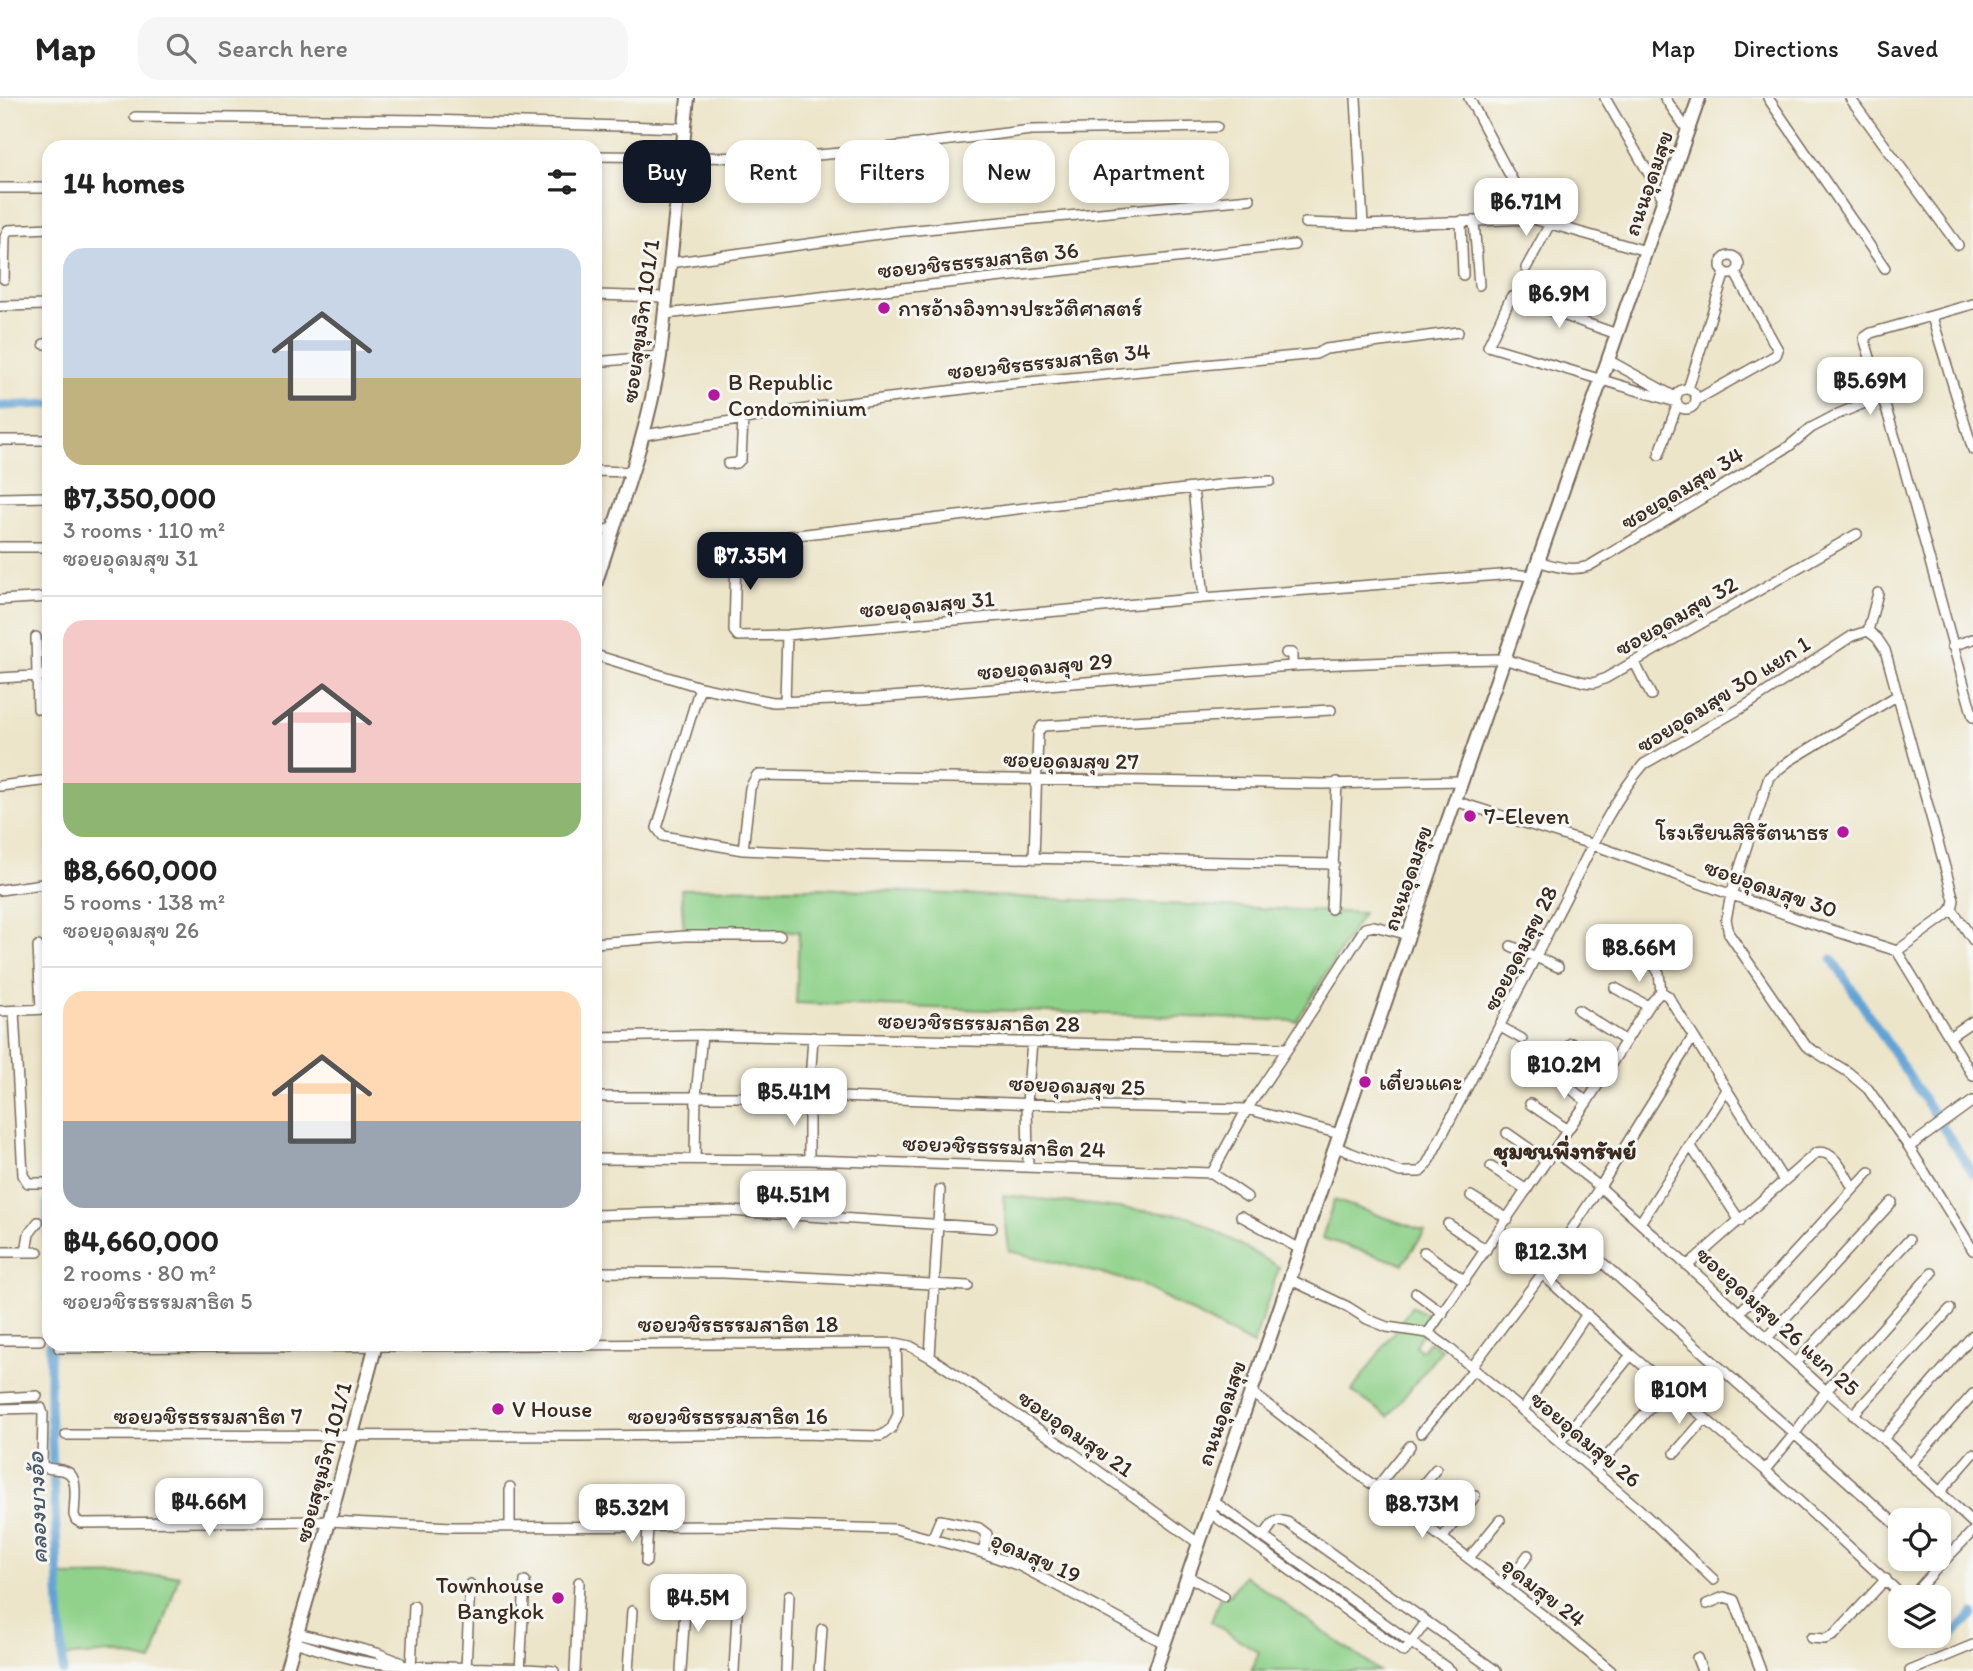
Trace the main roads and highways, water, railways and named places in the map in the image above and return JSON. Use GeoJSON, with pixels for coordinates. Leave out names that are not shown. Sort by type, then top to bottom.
{"type":"FeatureCollection","features":[{"type":"Feature","properties":{"kind":"main road","name":"ซอยสุขุมวิท 101/1"},"geometry":{"type":"LineString","coordinates":[[602,563],[654,396],[688,98]]}},
{"type":"Feature","properties":{"kind":"main road","name":"ถนนอุดมสุข"},"geometry":{"type":"LineString","coordinates":[[1155,1671],[1699,98]]}},
{"type":"Feature","properties":{"kind":"main road","name":"ซอยสุขุมวิท 101/1"},"geometry":{"type":"LineString","coordinates":[[286,1671],[374,1351]]}},
{"type":"Feature","properties":{"kind":"waterway"},"geometry":{"type":"LineString","coordinates":[[0,406],[42,404]]}},
{"type":"Feature","properties":{"kind":"waterway"},"geometry":{"type":"LineString","coordinates":[[1832,959],[1973,1173]]}},
{"type":"Feature","properties":{"kind":"waterway","name":"คลองบางอ้อ"},"geometry":{"type":"LineString","coordinates":[[50,1351],[50,1408],[63,1671]]}},
{"type":"Feature","properties":{"kind":"waterway"},"geometry":{"type":"LineString","coordinates":[[1954,1634],[1973,1614]]}},
{"type":"Feature","properties":{"kind":"place","name":"การอ้างอิงทางประวัติศาสตร์"},"geometry":{"type":"Point","coordinates":[884,308]}},
{"type":"Feature","properties":{"kind":"place","name":"B Republic Condominium"},"geometry":{"type":"Point","coordinates":[714,395]}},
{"type":"Feature","properties":{"kind":"place","name":"7-Eleven"},"geometry":{"type":"Point","coordinates":[1470,816]}},
{"type":"Feature","properties":{"kind":"place","name":"โรงเรียนสิริรัตนาธร"},"geometry":{"type":"Point","coordinates":[1843,832]}},
{"type":"Feature","properties":{"kind":"place","name":"เตี๋ยวแคะ"},"geometry":{"type":"Point","coordinates":[1365,1082]}},
{"type":"Feature","properties":{"kind":"place","name":"V House"},"geometry":{"type":"Point","coordinates":[498,1409]}},
{"type":"Feature","properties":{"kind":"place","name":"Townhouse Bangkok"},"geometry":{"type":"Point","coordinates":[558,1598]}},
{"type":"Feature","properties":{"kind":"district","name":"ชุมชนพึ่งทรัพย์"},"geometry":{"type":"Point","coordinates":[1565,1151]}}]}
